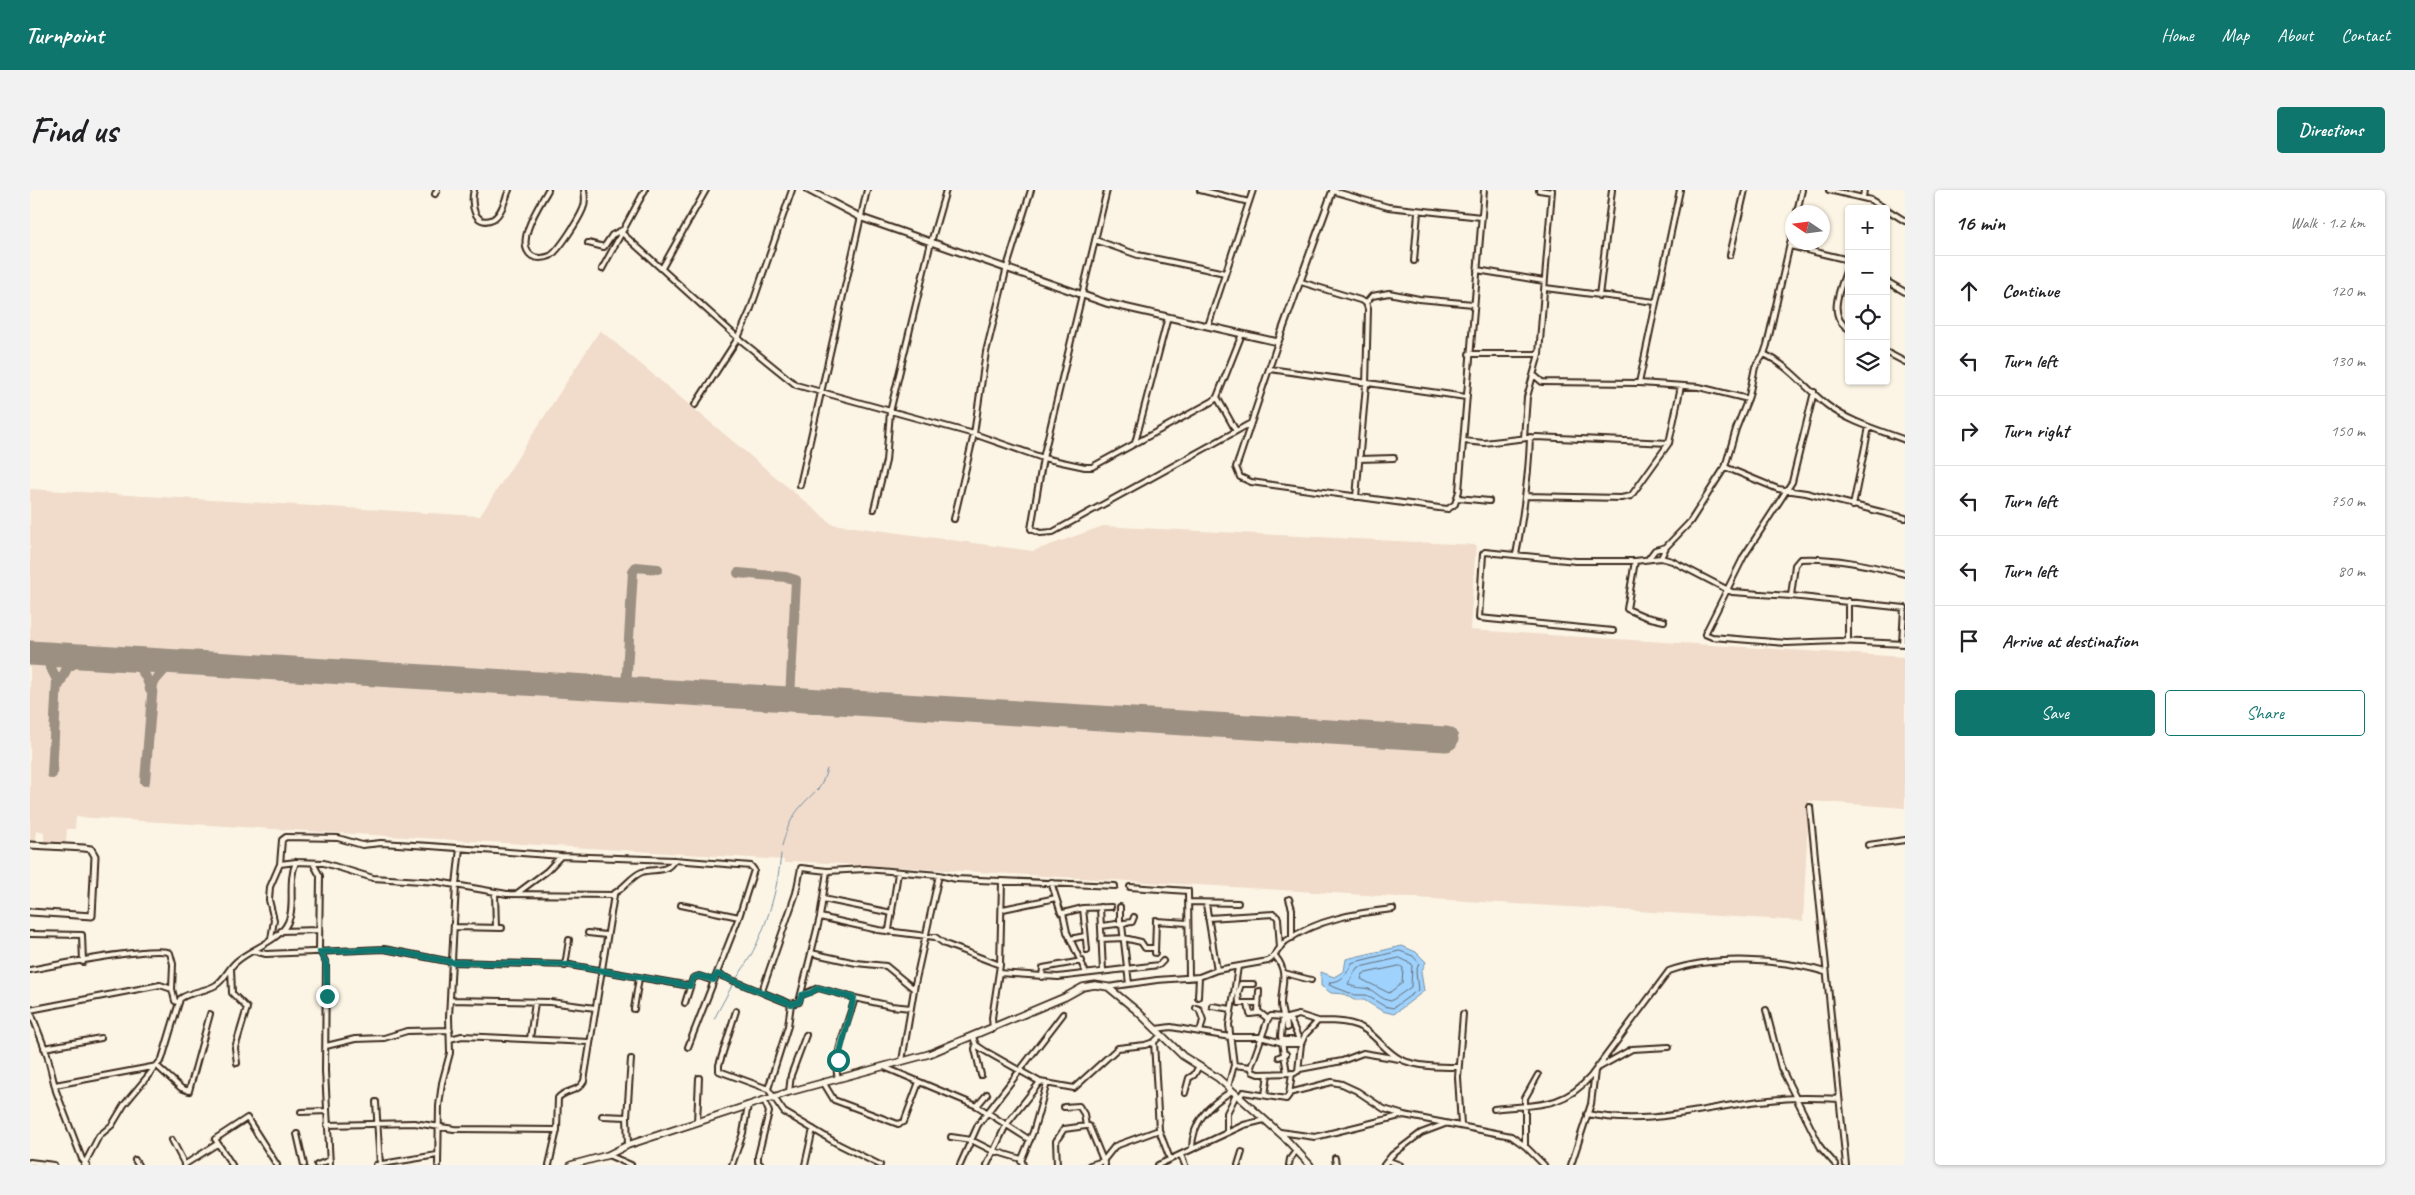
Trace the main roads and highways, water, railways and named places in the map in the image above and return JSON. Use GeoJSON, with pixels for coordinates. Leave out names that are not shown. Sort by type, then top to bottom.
{"type":"FeatureCollection","features":[{"type":"Feature","properties":{"kind":"main road"},"geometry":{"type":"LineString","coordinates":[[571,1165],[608,1155],[628,1146],[789,1092],[929,1054],[993,1029],[1065,997],[1082,987],[1095,985],[1108,988],[1156,1028],[1183,1056],[1234,1092],[1278,1132],[1310,1165]]}},
{"type":"Feature","properties":{"kind":"water"},"geometry":{"type":"Polygon","coordinates":[[[1402,946],[1416,952],[1426,962],[1421,972],[1424,991],[1394,1014],[1382,1011],[1364,1000],[1354,1000],[1344,994],[1331,993],[1321,986],[1321,972],[1334,977],[1344,971],[1346,959],[1402,946]]]}},
{"type":"Feature","properties":{"kind":"waterway"},"geometry":{"type":"LineString","coordinates":[[782,846],[791,821],[804,803],[819,788],[827,769]]}},
{"type":"Feature","properties":{"kind":"waterway"},"geometry":{"type":"LineString","coordinates":[[736,979],[761,935],[767,919],[776,887],[781,854]]}},
{"type":"Feature","properties":{"kind":"waterway"},"geometry":{"type":"LineString","coordinates":[[714,1019],[734,982]]}}]}
